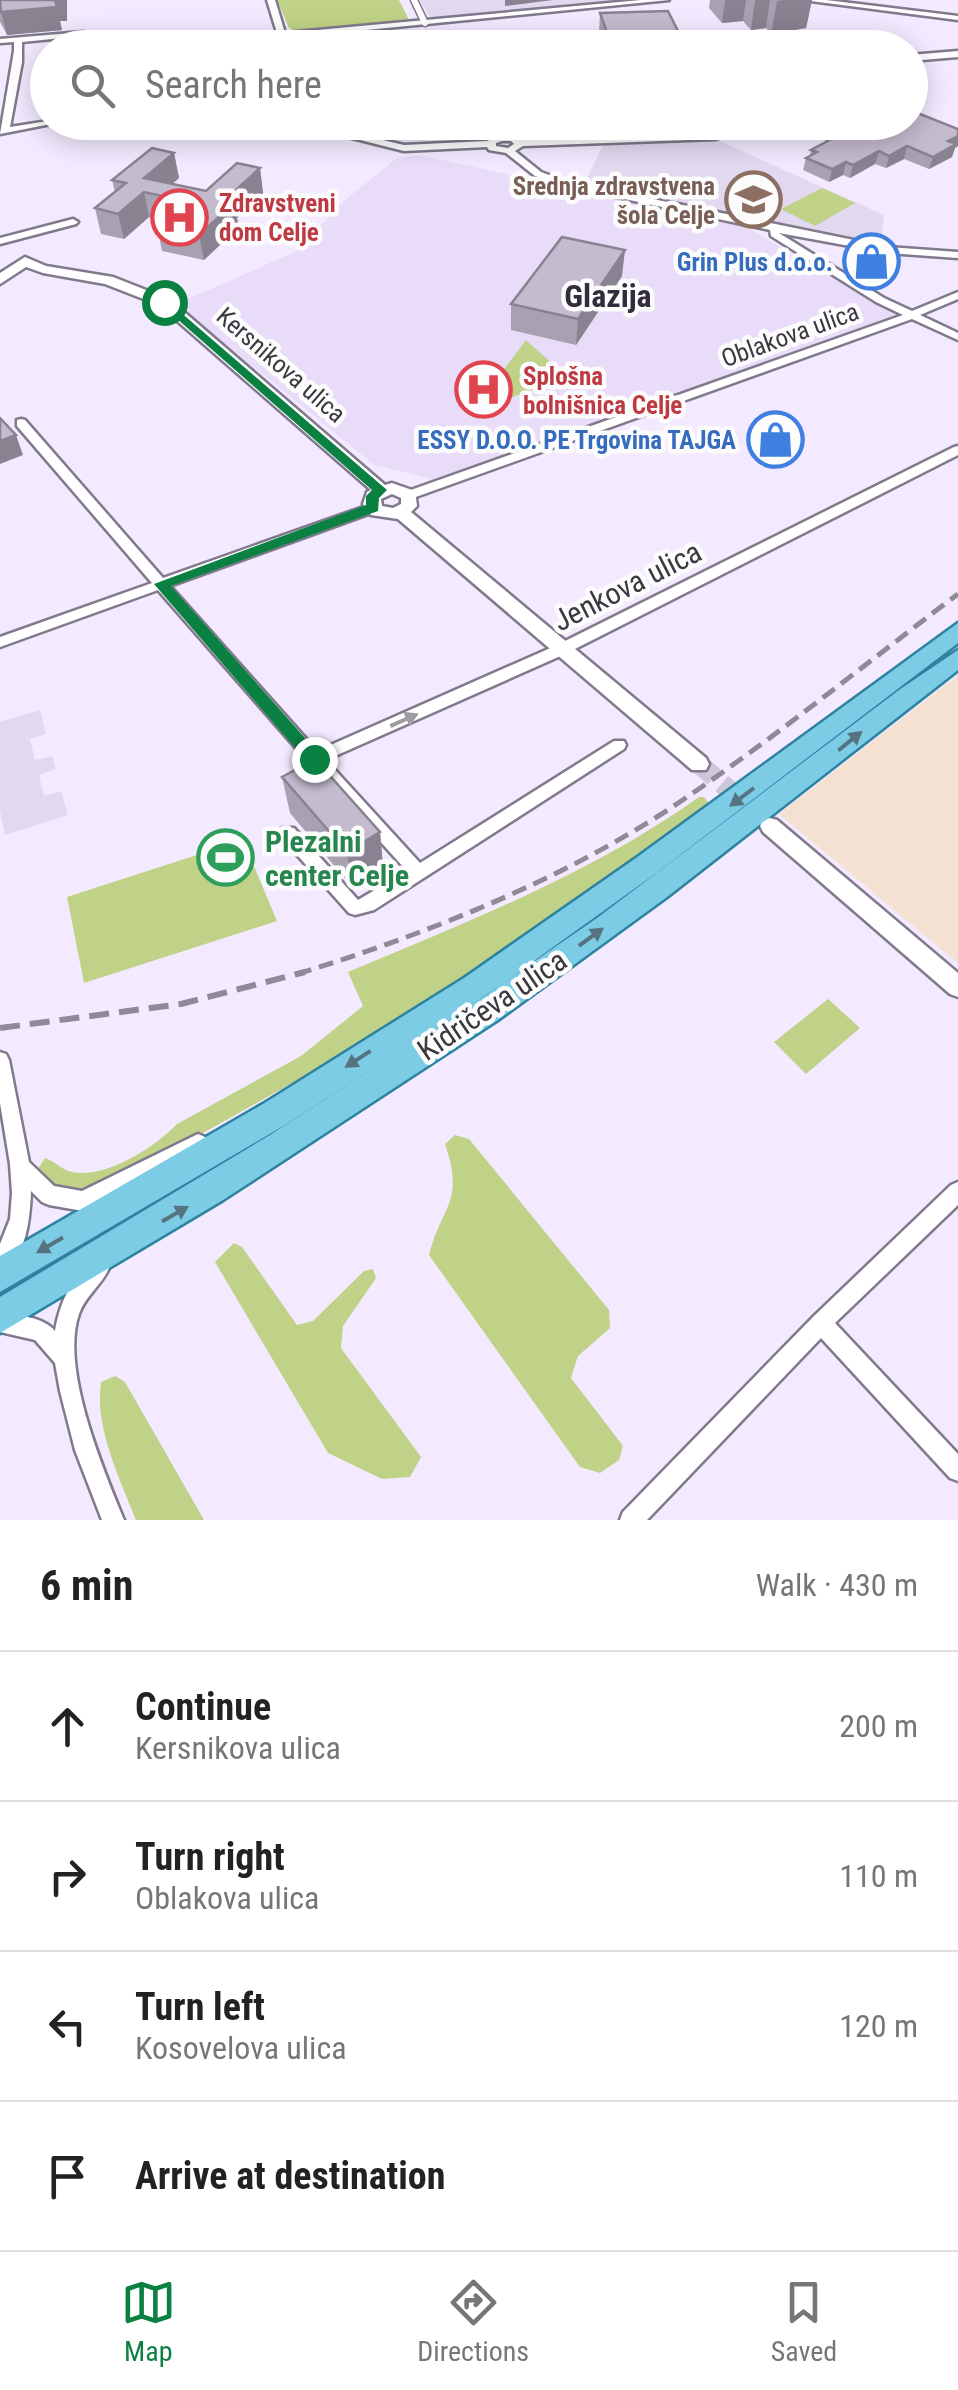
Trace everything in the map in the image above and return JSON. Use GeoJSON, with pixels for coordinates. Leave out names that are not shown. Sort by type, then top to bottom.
{"type":"FeatureCollection","features":[{"type":"Feature","properties":{"kind":"main road","name":"Kidričeva ulica"},"geometry":{"type":"LineString","coordinates":[[0,1275],[282,1109],[536,945],[687,839],[958,631]]}},
{"type":"Feature","properties":{"kind":"main road","name":"Kidričeva ulica"},"geometry":{"type":"LineString","coordinates":[[0,1319],[324,1118],[553,965],[705,855],[958,658]]}},
{"type":"Feature","properties":{"kind":"street"},"geometry":{"type":"LineString","coordinates":[[270,0],[280,30]]}},
{"type":"Feature","properties":{"kind":"street"},"geometry":{"type":"LineString","coordinates":[[414,0],[425,23]]}},
{"type":"Feature","properties":{"kind":"street"},"geometry":{"type":"LineString","coordinates":[[348,30],[665,0]]}},
{"type":"Feature","properties":{"kind":"street"},"geometry":{"type":"LineString","coordinates":[[807,0],[958,18]]}},
{"type":"Feature","properties":{"kind":"street"},"geometry":{"type":"LineString","coordinates":[[0,41],[30,38]]}},
{"type":"Feature","properties":{"kind":"street"},"geometry":{"type":"LineString","coordinates":[[18,39],[20,66],[5,111],[3,131],[30,126]]}},
{"type":"Feature","properties":{"kind":"street"},"geometry":{"type":"LineString","coordinates":[[928,56],[958,54]]}},
{"type":"Feature","properties":{"kind":"street"},"geometry":{"type":"LineString","coordinates":[[370,140],[404,148],[490,144],[501,140]]}},
{"type":"Feature","properties":{"kind":"street"},"geometry":{"type":"LineString","coordinates":[[511,140],[519,143],[603,140]]}},
{"type":"Feature","properties":{"kind":"street"},"geometry":{"type":"LineString","coordinates":[[508,151],[519,143]]}},
{"type":"Feature","properties":{"kind":"street"},"geometry":{"type":"LineString","coordinates":[[490,144],[495,150],[508,151],[538,174],[562,183],[872,248],[958,254]]}},
{"type":"Feature","properties":{"kind":"street"},"geometry":{"type":"LineString","coordinates":[[0,242],[73,222]]}},
{"type":"Feature","properties":{"kind":"street"},"geometry":{"type":"LineString","coordinates":[[775,228],[777,238],[793,249],[909,316],[958,336]]}},
{"type":"Feature","properties":{"kind":"street"},"geometry":{"type":"LineString","coordinates":[[0,242],[12,245],[25,260],[0,280]]}},
{"type":"Feature","properties":{"kind":"street","name":"Kersnikova ulica"},"geometry":{"type":"LineString","coordinates":[[25,260],[43,270],[108,280],[164,302],[381,490]]}},
{"type":"Feature","properties":{"kind":"street","name":"Oblakova ulica"},"geometry":{"type":"LineString","coordinates":[[405,504],[958,296]]}},
{"type":"Feature","properties":{"kind":"street"},"geometry":{"type":"LineString","coordinates":[[21,423],[314,759],[418,872]]}},
{"type":"Feature","properties":{"kind":"street","name":"Jenkova ulica"},"geometry":{"type":"LineString","coordinates":[[314,759],[560,650],[958,450]]}},
{"type":"Feature","properties":{"kind":"street"},"geometry":{"type":"LineString","coordinates":[[373,508],[372,496],[397,488],[405,504],[560,650],[636,708],[699,764]]}},
{"type":"Feature","properties":{"kind":"street"},"geometry":{"type":"LineString","coordinates":[[0,642],[373,508],[382,513],[405,504]]}},
{"type":"Feature","properties":{"kind":"street"},"geometry":{"type":"LineString","coordinates":[[288,833],[356,908],[368,905],[619,745]]}},
{"type":"Feature","properties":{"kind":"street"},"geometry":{"type":"LineString","coordinates":[[770,826],[958,986]]}},
{"type":"Feature","properties":{"kind":"street"},"geometry":{"type":"LineString","coordinates":[[0,1060],[20,1166],[20,1219],[15,1240],[0,1262]]}},
{"type":"Feature","properties":{"kind":"street"},"geometry":{"type":"LineString","coordinates":[[20,1166],[49,1195],[83,1201],[236,1124],[282,1109]]}},
{"type":"Feature","properties":{"kind":"street"},"geometry":{"type":"LineString","coordinates":[[631,1520],[821,1323],[958,1192]]}},
{"type":"Feature","properties":{"kind":"street"},"geometry":{"type":"LineString","coordinates":[[114,1520],[92,1477],[64,1358],[66,1322],[81,1288],[138,1236]]}},
{"type":"Feature","properties":{"kind":"street"},"geometry":{"type":"LineString","coordinates":[[0,1319],[41,1331],[64,1358]]}},
{"type":"Feature","properties":{"kind":"street"},"geometry":{"type":"LineString","coordinates":[[821,1323],[958,1470]]}},
{"type":"Feature","properties":{"kind":"shaded area"},"geometry":{"type":"Polygon","coordinates":[[[420,0],[619,0],[430,18],[420,0]]]}},
{"type":"Feature","properties":{"kind":"shaded area","name":"Srednja zdravstvena šola Celje"},"geometry":{"type":"Polygon","coordinates":[[[717,140],[884,215],[881,242],[865,243],[584,185],[604,143],[717,140]]]}},
{"type":"Feature","properties":{"kind":"shaded area","name":"Splošna bolnišnica Celje"},"geometry":{"type":"Polygon","coordinates":[[[420,155],[748,228],[896,315],[433,479],[374,465],[189,314],[186,300],[295,252],[345,200],[397,158],[420,155]]]}},
{"type":"Feature","properties":{"kind":"shaded area"},"geometry":{"type":"Polygon","coordinates":[[[958,675],[958,963],[779,814],[958,675]]]}},
{"type":"Feature","properties":{"kind":"shaded area"},"geometry":{"type":"Polygon","coordinates":[[[40,710],[46,734],[30,739],[35,760],[52,756],[56,769],[39,775],[44,796],[61,791],[68,815],[5,835],[0,811],[0,722],[40,710]]]}},
{"type":"Feature","properties":{"kind":"green space"},"geometry":{"type":"Polygon","coordinates":[[[277,0],[399,0],[409,20],[294,30],[289,28],[277,0]]]}},
{"type":"Feature","properties":{"kind":"green space"},"geometry":{"type":"Polygon","coordinates":[[[822,188],[855,203],[815,226],[781,209],[822,188]]]}},
{"type":"Feature","properties":{"kind":"green space"},"geometry":{"type":"Polygon","coordinates":[[[526,340],[567,377],[488,406],[477,405],[526,340]]]}},
{"type":"Feature","properties":{"kind":"green space"},"geometry":{"type":"Polygon","coordinates":[[[699,797],[710,805],[527,936],[379,1034],[111,1185],[70,1192],[54,1186],[37,1170],[45,1158],[68,1171],[85,1173],[129,1159],[177,1124],[301,1056],[363,1006],[348,972],[572,873],[699,797]]]}},
{"type":"Feature","properties":{"kind":"green space"},"geometry":{"type":"Polygon","coordinates":[[[243,840],[277,921],[84,983],[67,897],[243,840]]]}},
{"type":"Feature","properties":{"kind":"green space"},"geometry":{"type":"Polygon","coordinates":[[[828,999],[860,1028],[806,1074],[774,1042],[828,999]]]}},
{"type":"Feature","properties":{"kind":"green space"},"geometry":{"type":"Polygon","coordinates":[[[455,1135],[469,1139],[609,1310],[610,1328],[578,1356],[571,1378],[623,1446],[619,1460],[600,1473],[580,1467],[429,1255],[452,1192],[451,1164],[445,1144],[455,1135]]]}},
{"type":"Feature","properties":{"kind":"green space"},"geometry":{"type":"Polygon","coordinates":[[[234,1243],[242,1247],[297,1325],[313,1321],[364,1271],[373,1269],[376,1278],[343,1326],[341,1348],[421,1457],[410,1477],[382,1479],[328,1453],[215,1262],[234,1243]]]}},
{"type":"Feature","properties":{"kind":"green space"},"geometry":{"type":"Polygon","coordinates":[[[115,1376],[125,1382],[204,1520],[136,1520],[101,1416],[101,1382],[115,1376]]]}},
{"type":"Feature","properties":{"kind":"building"},"geometry":{"type":"Polygon","coordinates":[[[0,0],[55,0],[57,7],[1,12],[0,0]]]}},
{"type":"Feature","properties":{"kind":"building"},"geometry":{"type":"Polygon","coordinates":[[[668,11],[678,30],[606,30],[600,13],[668,11]]]}},
{"type":"Feature","properties":{"kind":"building"},"geometry":{"type":"Polygon","coordinates":[[[928,117],[958,129],[958,136],[948,141],[956,144],[933,157],[907,146],[889,156],[879,151],[853,165],[846,162],[832,169],[806,158],[817,152],[811,150],[830,140],[928,140],[928,117]]]}},
{"type":"Feature","properties":{"kind":"building"},"geometry":{"type":"Polygon","coordinates":[[[152,148],[174,153],[144,178],[206,191],[237,163],[260,168],[225,200],[235,202],[199,235],[157,225],[185,201],[144,192],[118,214],[95,208],[126,183],[112,180],[152,148]]]}},
{"type":"Feature","properties":{"kind":"building"},"geometry":{"type":"Polygon","coordinates":[[[562,237],[625,250],[578,319],[511,304],[562,237]]]}},
{"type":"Feature","properties":{"kind":"building"},"geometry":{"type":"Polygon","coordinates":[[[871,242],[887,246],[875,268],[859,264],[871,242]]]}},
{"type":"Feature","properties":{"kind":"building"},"geometry":{"type":"Polygon","coordinates":[[[0,418],[16,435],[0,441],[0,418]]]}},
{"type":"Feature","properties":{"kind":"building"},"geometry":{"type":"Polygon","coordinates":[[[315,759],[380,832],[347,852],[282,777],[315,759]]]}},
{"type":"Feature","properties":{"kind":"tunnel"},"geometry":{"type":"LineString","coordinates":[[699,764],[747,805]]}},
{"type":"Feature","properties":{"kind":"railway"},"geometry":{"type":"LineString","coordinates":[[297,974],[399,940],[501,899],[645,824],[724,771],[958,594]]}},
{"type":"Feature","properties":{"kind":"railway"},"geometry":{"type":"LineString","coordinates":[[0,1028],[181,1004],[305,972]]}},
{"type":"Feature","properties":{"kind":"place","name":"Srednja zdravstvena šola Celje"},"geometry":{"type":"Point","coordinates":[754,200]}},
{"type":"Feature","properties":{"kind":"place","name":"Zdravstveni dom Celje"},"geometry":{"type":"Point","coordinates":[180,217]}},
{"type":"Feature","properties":{"kind":"place","name":"Grin Plus d.o.o."},"geometry":{"type":"Point","coordinates":[872,262]}},
{"type":"Feature","properties":{"kind":"place","name":"Splošna bolnišnica Celje"},"geometry":{"type":"Point","coordinates":[484,390]}},
{"type":"Feature","properties":{"kind":"place","name":"ESSY D.O.O. PE Trgovina TAJGA"},"geometry":{"type":"Point","coordinates":[775,440]}},
{"type":"Feature","properties":{"kind":"place","name":"Plezalni center Celje"},"geometry":{"type":"Point","coordinates":[226,858]}},
{"type":"Feature","properties":{"kind":"district","name":"Glazija"},"geometry":{"type":"Point","coordinates":[608,296]}},
{"type":"Feature","properties":{"kind":"route"},"geometry":{"type":"LineString","coordinates":[[164,302],[381,490],[372,496],[373,508],[161,584],[314,759]]}}]}
